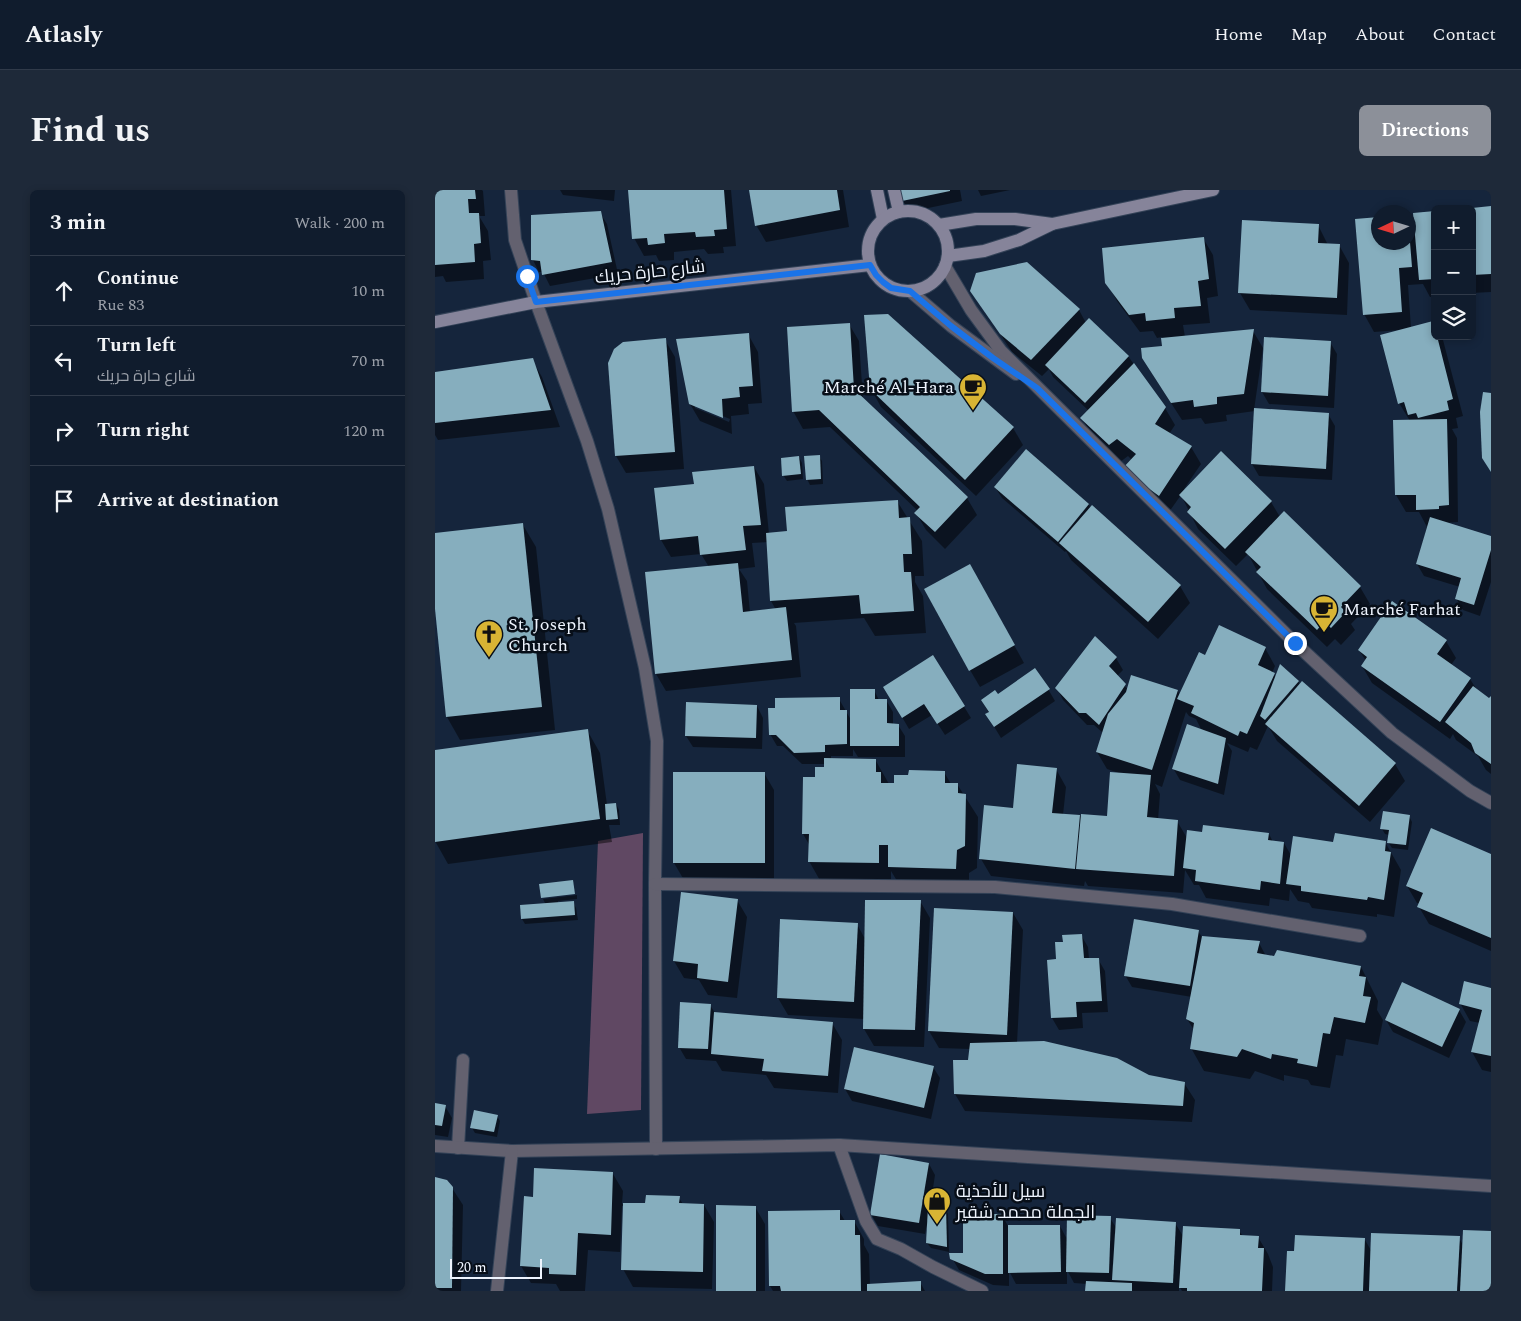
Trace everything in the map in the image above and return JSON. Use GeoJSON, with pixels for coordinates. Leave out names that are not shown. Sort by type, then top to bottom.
{"type":"FeatureCollection","features":[{"type":"Feature","properties":{"kind":"street"},"geometry":{"type":"LineString","coordinates":[[511,190],[515,240],[587,441],[608,509],[645,668],[657,741],[655,884],[657,1149]]}},
{"type":"Feature","properties":{"kind":"street"},"geometry":{"type":"LineString","coordinates":[[877,190],[883,219]]}},
{"type":"Feature","properties":{"kind":"street"},"geometry":{"type":"LineString","coordinates":[[894,190],[899,212]]}},
{"type":"Feature","properties":{"kind":"street"},"geometry":{"type":"LineString","coordinates":[[947,261],[1019,240],[1053,224],[1213,190]]}},
{"type":"Feature","properties":{"kind":"street"},"geometry":{"type":"LineString","coordinates":[[899,212],[915,212],[930,216],[945,234],[948,245],[947,261],[940,276],[921,288],[910,291],[891,288],[876,275],[870,265],[868,253],[872,232],[883,219],[899,212]]}},
{"type":"Feature","properties":{"kind":"street"},"geometry":{"type":"LineString","coordinates":[[939,225],[995,219],[1015,219],[1053,224]]}},
{"type":"Feature","properties":{"kind":"street"},"geometry":{"type":"LineString","coordinates":[[947,261],[971,310],[1001,351],[1037,388],[1295,643],[1392,733],[1470,791],[1491,803]]}},
{"type":"Feature","properties":{"kind":"street","name":"شارع حارة حريك"},"geometry":{"type":"LineString","coordinates":[[435,322],[536,302],[870,265]]}},
{"type":"Feature","properties":{"kind":"street"},"geometry":{"type":"LineString","coordinates":[[910,291],[951,326],[1037,388]]}},
{"type":"Feature","properties":{"kind":"street"},"geometry":{"type":"LineString","coordinates":[[655,884],[995,887],[1172,904],[1360,936]]}},
{"type":"Feature","properties":{"kind":"street"},"geometry":{"type":"LineString","coordinates":[[458,1148],[463,1060]]}},
{"type":"Feature","properties":{"kind":"street"},"geometry":{"type":"LineString","coordinates":[[839,1145],[866,1220],[877,1239],[901,1248],[933,1267],[982,1291]]}},
{"type":"Feature","properties":{"kind":"street"},"geometry":{"type":"LineString","coordinates":[[435,1146],[513,1151],[839,1145],[1491,1186]]}},
{"type":"Feature","properties":{"kind":"street"},"geometry":{"type":"LineString","coordinates":[[497,1291],[513,1151]]}},
{"type":"Feature","properties":{"kind":"shaded area"},"geometry":{"type":"Polygon","coordinates":[[[643,833],[641,1110],[587,1114],[598,841],[643,833]]]}},
{"type":"Feature","properties":{"kind":"building"},"geometry":{"type":"Polygon","coordinates":[[[435,190],[475,190],[476,199],[468,199],[469,213],[479,213],[481,243],[474,244],[475,262],[435,265],[435,190]]]}},
{"type":"Feature","properties":{"kind":"building"},"geometry":{"type":"Polygon","coordinates":[[[628,190],[724,190],[727,229],[714,230],[715,236],[696,237],[695,232],[664,234],[665,243],[648,245],[647,238],[632,239],[628,190]]]}},
{"type":"Feature","properties":{"kind":"building"},"geometry":{"type":"Polygon","coordinates":[[[749,190],[837,190],[840,210],[755,226],[749,190]]]}},
{"type":"Feature","properties":{"kind":"building"},"geometry":{"type":"Polygon","coordinates":[[[899,190],[950,190],[950,191],[902,201],[899,190]]]}},
{"type":"Feature","properties":{"kind":"building"},"geometry":{"type":"Polygon","coordinates":[[[1491,206],[1491,274],[1476,275],[1476,208],[1491,206]]]}},
{"type":"Feature","properties":{"kind":"building"},"geometry":{"type":"Polygon","coordinates":[[[601,211],[612,262],[542,275],[540,261],[531,260],[531,215],[601,211]]]}},
{"type":"Feature","properties":{"kind":"building"},"geometry":{"type":"Polygon","coordinates":[[[1431,211],[1431,279],[1419,280],[1416,246],[1416,213],[1431,211]]]}},
{"type":"Feature","properties":{"kind":"building"},"geometry":{"type":"Polygon","coordinates":[[[1371,218],[1371,250],[1411,250],[1412,267],[1399,268],[1402,312],[1363,315],[1355,219],[1371,218]]]}},
{"type":"Feature","properties":{"kind":"building"},"geometry":{"type":"Polygon","coordinates":[[[1242,220],[1319,224],[1318,243],[1340,244],[1337,298],[1238,293],[1242,220]]]}},
{"type":"Feature","properties":{"kind":"building"},"geometry":{"type":"Polygon","coordinates":[[[1204,237],[1209,279],[1198,281],[1201,306],[1174,308],[1175,318],[1146,321],[1145,313],[1129,315],[1105,283],[1102,248],[1204,237]]]}},
{"type":"Feature","properties":{"kind":"building"},"geometry":{"type":"Polygon","coordinates":[[[1027,262],[1080,309],[1031,360],[1000,334],[970,291],[976,273],[1027,262]]]}},
{"type":"Feature","properties":{"kind":"building"},"geometry":{"type":"Polygon","coordinates":[[[888,314],[1014,427],[965,480],[870,389],[864,315],[888,314]]]}},
{"type":"Feature","properties":{"kind":"building"},"geometry":{"type":"Polygon","coordinates":[[[1089,318],[1129,356],[1085,403],[1045,365],[1089,318]]]}},
{"type":"Feature","properties":{"kind":"building"},"geometry":{"type":"Polygon","coordinates":[[[1431,322],[1431,340],[1438,340],[1453,399],[1447,401],[1449,410],[1418,418],[1416,413],[1408,415],[1404,402],[1398,404],[1380,335],[1431,322]]]}},
{"type":"Feature","properties":{"kind":"building"},"geometry":{"type":"Polygon","coordinates":[[[850,323],[854,389],[968,497],[935,532],[914,513],[920,507],[819,410],[792,412],[787,327],[850,323]]]}},
{"type":"Feature","properties":{"kind":"building"},"geometry":{"type":"Polygon","coordinates":[[[1254,329],[1244,394],[1217,397],[1217,404],[1194,407],[1193,400],[1171,403],[1142,358],[1141,348],[1162,346],[1161,338],[1254,329]]]}},
{"type":"Feature","properties":{"kind":"building"},"geometry":{"type":"Polygon","coordinates":[[[749,333],[753,386],[739,387],[740,397],[722,399],[723,418],[689,404],[676,339],[749,333]]]}},
{"type":"Feature","properties":{"kind":"building"},"geometry":{"type":"Polygon","coordinates":[[[1264,337],[1331,341],[1328,396],[1261,392],[1264,337]]]}},
{"type":"Feature","properties":{"kind":"building"},"geometry":{"type":"Polygon","coordinates":[[[666,338],[675,452],[615,456],[608,363],[614,349],[623,342],[666,338]]]}},
{"type":"Feature","properties":{"kind":"building"},"geometry":{"type":"Polygon","coordinates":[[[533,358],[551,410],[435,423],[435,372],[533,358]]]}},
{"type":"Feature","properties":{"kind":"building"},"geometry":{"type":"Polygon","coordinates":[[[1134,363],[1166,407],[1155,424],[1192,446],[1159,496],[1122,469],[1136,454],[1117,439],[1109,445],[1080,418],[1134,363]]]}},
{"type":"Feature","properties":{"kind":"building"},"geometry":{"type":"Polygon","coordinates":[[[1483,392],[1491,393],[1491,472],[1482,458],[1480,412],[1483,392]]]}},
{"type":"Feature","properties":{"kind":"building"},"geometry":{"type":"Polygon","coordinates":[[[1254,408],[1329,413],[1326,469],[1251,464],[1254,408]]]}},
{"type":"Feature","properties":{"kind":"building"},"geometry":{"type":"Polygon","coordinates":[[[1447,419],[1449,505],[1439,506],[1439,509],[1416,510],[1416,495],[1395,495],[1393,420],[1447,419]]]}},
{"type":"Feature","properties":{"kind":"building"},"geometry":{"type":"Polygon","coordinates":[[[1026,449],[1089,504],[1058,542],[994,487],[1026,449]]]}},
{"type":"Feature","properties":{"kind":"building"},"geometry":{"type":"Polygon","coordinates":[[[1221,451],[1272,501],[1225,549],[1187,512],[1191,507],[1179,495],[1221,451]]]}},
{"type":"Feature","properties":{"kind":"building"},"geometry":{"type":"Polygon","coordinates":[[[820,455],[821,479],[806,480],[804,456],[820,455]]]}},
{"type":"Feature","properties":{"kind":"building"},"geometry":{"type":"Polygon","coordinates":[[[799,456],[801,474],[782,476],[781,458],[799,456]]]}},
{"type":"Feature","properties":{"kind":"building"},"geometry":{"type":"Polygon","coordinates":[[[754,466],[761,525],[743,526],[746,550],[700,555],[698,536],[660,540],[654,488],[694,484],[692,472],[754,466]]]}},
{"type":"Feature","properties":{"kind":"building"},"geometry":{"type":"Polygon","coordinates":[[[898,500],[899,518],[910,517],[912,554],[903,554],[904,572],[911,572],[914,611],[861,614],[859,595],[770,601],[766,533],[787,531],[785,507],[898,500]]]}},
{"type":"Feature","properties":{"kind":"building"},"geometry":{"type":"Polygon","coordinates":[[[1092,505],[1181,585],[1148,622],[1059,543],[1092,505]]]}},
{"type":"Feature","properties":{"kind":"building"},"geometry":{"type":"Polygon","coordinates":[[[1284,511],[1361,586],[1341,607],[1346,612],[1331,628],[1324,622],[1317,630],[1256,572],[1261,567],[1245,552],[1284,511]]]}},
{"type":"Feature","properties":{"kind":"building"},"geometry":{"type":"Polygon","coordinates":[[[1430,517],[1491,536],[1491,550],[1474,605],[1455,599],[1461,578],[1416,564],[1430,517]]]}},
{"type":"Feature","properties":{"kind":"building","name":"St. Joseph Church"},"geometry":{"type":"Polygon","coordinates":[[[523,523],[542,707],[446,717],[435,609],[435,533],[523,523]]]}},
{"type":"Feature","properties":{"kind":"building"},"geometry":{"type":"Polygon","coordinates":[[[738,563],[743,612],[786,607],[792,660],[655,674],[645,572],[738,563]]]}},
{"type":"Feature","properties":{"kind":"building"},"geometry":{"type":"Polygon","coordinates":[[[970,564],[1015,645],[969,671],[924,589],[970,564]]]}},
{"type":"Feature","properties":{"kind":"building"},"geometry":{"type":"Polygon","coordinates":[[[1392,601],[1447,640],[1437,654],[1471,678],[1440,722],[1361,666],[1367,657],[1358,650],[1392,601]]]}},
{"type":"Feature","properties":{"kind":"building"},"geometry":{"type":"Polygon","coordinates":[[[1219,625],[1266,647],[1258,665],[1275,673],[1247,734],[1240,731],[1238,736],[1191,713],[1194,706],[1177,699],[1199,652],[1205,655],[1219,625]]]}},
{"type":"Feature","properties":{"kind":"building"},"geometry":{"type":"Polygon","coordinates":[[[1095,636],[1117,657],[1109,666],[1126,684],[1099,725],[1086,713],[1079,713],[1055,688],[1095,636]]]}},
{"type":"Feature","properties":{"kind":"building"},"geometry":{"type":"Polygon","coordinates":[[[933,655],[965,706],[937,724],[924,704],[902,718],[883,687],[933,655]]]}},
{"type":"Feature","properties":{"kind":"building"},"geometry":{"type":"Polygon","coordinates":[[[1280,664],[1299,681],[1265,720],[1260,716],[1280,664]]]}},
{"type":"Feature","properties":{"kind":"building"},"geometry":{"type":"Polygon","coordinates":[[[1035,668],[1050,689],[994,727],[985,714],[989,712],[981,700],[995,690],[998,694],[1035,668]]]}},
{"type":"Feature","properties":{"kind":"building"},"geometry":{"type":"Polygon","coordinates":[[[1131,675],[1178,690],[1152,770],[1096,752],[1108,714],[1126,692],[1131,675]]]}},
{"type":"Feature","properties":{"kind":"building"},"geometry":{"type":"Polygon","coordinates":[[[1302,681],[1396,763],[1359,806],[1265,724],[1302,681]]]}},
{"type":"Feature","properties":{"kind":"building"},"geometry":{"type":"Polygon","coordinates":[[[1473,686],[1489,698],[1491,696],[1491,764],[1475,753],[1471,743],[1445,722],[1473,686]]]}},
{"type":"Feature","properties":{"kind":"building"},"geometry":{"type":"Polygon","coordinates":[[[850,689],[875,689],[875,699],[887,699],[887,723],[899,724],[899,746],[850,746],[850,689]]]}},
{"type":"Feature","properties":{"kind":"building"},"geometry":{"type":"Polygon","coordinates":[[[840,697],[840,710],[847,710],[847,744],[825,745],[825,752],[794,753],[776,735],[769,735],[768,708],[775,708],[775,698],[840,697]]]}},
{"type":"Feature","properties":{"kind":"building"},"geometry":{"type":"Polygon","coordinates":[[[686,702],[757,705],[756,738],[685,736],[686,702]]]}},
{"type":"Feature","properties":{"kind":"building"},"geometry":{"type":"Polygon","coordinates":[[[1187,724],[1226,738],[1218,784],[1172,769],[1187,724]]]}},
{"type":"Feature","properties":{"kind":"building"},"geometry":{"type":"Polygon","coordinates":[[[588,729],[600,819],[435,842],[435,750],[588,729]]]}},
{"type":"Feature","properties":{"kind":"building"},"geometry":{"type":"Polygon","coordinates":[[[824,758],[876,759],[876,772],[881,772],[881,783],[894,783],[894,775],[908,775],[909,770],[945,771],[945,783],[958,783],[958,793],[966,794],[965,846],[957,850],[956,869],[888,867],[888,845],[879,845],[879,863],[808,862],[809,834],[802,834],[803,777],[815,777],[815,767],[824,767],[824,758]]]}},
{"type":"Feature","properties":{"kind":"building"},"geometry":{"type":"Polygon","coordinates":[[[1017,764],[1057,768],[1052,813],[1080,815],[1075,869],[979,859],[984,805],[1013,808],[1017,764]]]}},
{"type":"Feature","properties":{"kind":"building"},"geometry":{"type":"Polygon","coordinates":[[[673,772],[765,772],[765,863],[673,863],[673,772]]]}},
{"type":"Feature","properties":{"kind":"building"},"geometry":{"type":"Polygon","coordinates":[[[1110,772],[1151,775],[1147,817],[1178,820],[1174,876],[1076,869],[1081,814],[1107,816],[1110,772]]]}},
{"type":"Feature","properties":{"kind":"building"},"geometry":{"type":"Polygon","coordinates":[[[616,803],[618,819],[606,820],[605,804],[616,803]]]}},
{"type":"Feature","properties":{"kind":"building"},"geometry":{"type":"Polygon","coordinates":[[[1383,811],[1410,815],[1406,845],[1387,843],[1389,830],[1380,829],[1383,811]]]}},
{"type":"Feature","properties":{"kind":"building"},"geometry":{"type":"Polygon","coordinates":[[[1203,825],[1269,833],[1268,840],[1284,842],[1280,884],[1261,881],[1260,890],[1195,881],[1196,870],[1183,868],[1187,830],[1202,832],[1203,825]]]}},
{"type":"Feature","properties":{"kind":"building"},"geometry":{"type":"Polygon","coordinates":[[[1431,828],[1491,854],[1491,938],[1417,907],[1423,893],[1406,886],[1431,828]]]}},
{"type":"Feature","properties":{"kind":"building"},"geometry":{"type":"Polygon","coordinates":[[[1335,833],[1386,841],[1385,851],[1391,852],[1384,900],[1368,897],[1367,900],[1301,891],[1301,886],[1286,884],[1293,836],[1333,842],[1335,833]]]}},
{"type":"Feature","properties":{"kind":"building"},"geometry":{"type":"Polygon","coordinates":[[[573,880],[575,894],[541,898],[539,884],[573,880]]]}},
{"type":"Feature","properties":{"kind":"building"},"geometry":{"type":"Polygon","coordinates":[[[681,892],[738,899],[728,982],[697,978],[698,964],[673,961],[681,892]]]}},
{"type":"Feature","properties":{"kind":"building"},"geometry":{"type":"Polygon","coordinates":[[[865,900],[921,900],[915,1030],[863,1029],[865,900]]]}},
{"type":"Feature","properties":{"kind":"building"},"geometry":{"type":"Polygon","coordinates":[[[574,901],[575,915],[521,919],[520,905],[574,901]]]}},
{"type":"Feature","properties":{"kind":"building"},"geometry":{"type":"Polygon","coordinates":[[[934,908],[1013,912],[1007,1035],[928,1031],[934,908]]]}},
{"type":"Feature","properties":{"kind":"building"},"geometry":{"type":"Polygon","coordinates":[[[780,919],[858,923],[854,1002],[777,998],[780,919]]]}},
{"type":"Feature","properties":{"kind":"building"},"geometry":{"type":"Polygon","coordinates":[[[1134,919],[1199,930],[1190,986],[1124,976],[1134,919]]]}},
{"type":"Feature","properties":{"kind":"building"},"geometry":{"type":"Polygon","coordinates":[[[1082,934],[1084,958],[1099,958],[1102,1001],[1076,1002],[1077,1017],[1051,1018],[1047,960],[1056,959],[1055,942],[1063,942],[1062,935],[1082,934]]]}},
{"type":"Feature","properties":{"kind":"building"},"geometry":{"type":"Polygon","coordinates":[[[1202,936],[1260,941],[1257,953],[1274,956],[1277,950],[1361,966],[1359,976],[1366,977],[1363,996],[1371,997],[1365,1023],[1334,1017],[1330,1034],[1323,1033],[1317,1067],[1297,1063],[1298,1059],[1272,1054],[1271,1059],[1242,1049],[1237,1057],[1190,1049],[1194,1023],[1186,1019],[1202,936]]]}},
{"type":"Feature","properties":{"kind":"building"},"geometry":{"type":"Polygon","coordinates":[[[1464,981],[1491,988],[1491,1056],[1471,1052],[1482,1010],[1459,1004],[1464,981]]]}},
{"type":"Feature","properties":{"kind":"building"},"geometry":{"type":"Polygon","coordinates":[[[1402,982],[1460,1009],[1442,1047],[1385,1020],[1402,982]]]}},
{"type":"Feature","properties":{"kind":"building"},"geometry":{"type":"Polygon","coordinates":[[[680,1002],[711,1004],[708,1049],[678,1048],[680,1002]]]}},
{"type":"Feature","properties":{"kind":"building"},"geometry":{"type":"Polygon","coordinates":[[[714,1012],[833,1022],[828,1076],[762,1071],[764,1059],[711,1054],[714,1012]]]}},
{"type":"Feature","properties":{"kind":"building"},"geometry":{"type":"Polygon","coordinates":[[[1044,1041],[1117,1058],[1149,1075],[1185,1082],[1183,1106],[954,1094],[953,1060],[968,1060],[970,1043],[1044,1041]]]}},
{"type":"Feature","properties":{"kind":"building"},"geometry":{"type":"Polygon","coordinates":[[[854,1047],[934,1066],[924,1108],[844,1089],[854,1047]]]}},
{"type":"Feature","properties":{"kind":"building"},"geometry":{"type":"Polygon","coordinates":[[[435,1103],[446,1105],[442,1126],[435,1125],[435,1103]]]}},
{"type":"Feature","properties":{"kind":"building"},"geometry":{"type":"Polygon","coordinates":[[[474,1110],[498,1115],[494,1132],[470,1128],[474,1110]]]}},
{"type":"Feature","properties":{"kind":"building"},"geometry":{"type":"Polygon","coordinates":[[[880,1154],[929,1163],[919,1223],[870,1215],[880,1154]]]}},
{"type":"Feature","properties":{"kind":"building"},"geometry":{"type":"Polygon","coordinates":[[[534,1168],[613,1172],[611,1235],[578,1233],[576,1275],[549,1274],[549,1268],[520,1266],[524,1196],[533,1197],[534,1168]]]}},
{"type":"Feature","properties":{"kind":"building"},"geometry":{"type":"Polygon","coordinates":[[[435,1177],[447,1180],[453,1187],[452,1288],[435,1288],[435,1177]]]}},
{"type":"Feature","properties":{"kind":"building"},"geometry":{"type":"Polygon","coordinates":[[[646,1195],[680,1196],[679,1203],[704,1204],[703,1272],[621,1270],[623,1203],[645,1203],[646,1195]]]}},
{"type":"Feature","properties":{"kind":"building"},"geometry":{"type":"Polygon","coordinates":[[[716,1205],[756,1206],[756,1291],[716,1291],[716,1205]]]}},
{"type":"Feature","properties":{"kind":"building","name":"سيل للأحذية الجملة محمد شقير"},"geometry":{"type":"Polygon","coordinates":[[[928,1207],[946,1207],[947,1247],[926,1243],[928,1207]]]}},
{"type":"Feature","properties":{"kind":"building"},"geometry":{"type":"Polygon","coordinates":[[[840,1210],[840,1220],[855,1220],[855,1235],[860,1235],[861,1291],[781,1291],[780,1286],[769,1286],[768,1211],[840,1210]]]}},
{"type":"Feature","properties":{"kind":"building"},"geometry":{"type":"Polygon","coordinates":[[[963,1214],[1003,1214],[1003,1274],[985,1274],[950,1259],[949,1253],[963,1253],[963,1214]]]}},
{"type":"Feature","properties":{"kind":"building"},"geometry":{"type":"Polygon","coordinates":[[[1067,1215],[1111,1216],[1109,1273],[1066,1272],[1067,1215]]]}},
{"type":"Feature","properties":{"kind":"building"},"geometry":{"type":"Polygon","coordinates":[[[1116,1218],[1176,1222],[1173,1283],[1112,1280],[1116,1218]]]}},
{"type":"Feature","properties":{"kind":"building"},"geometry":{"type":"Polygon","coordinates":[[[1008,1225],[1060,1225],[1061,1272],[1008,1273],[1008,1225]]]}},
{"type":"Feature","properties":{"kind":"building"},"geometry":{"type":"Polygon","coordinates":[[[1183,1226],[1240,1229],[1240,1235],[1259,1236],[1258,1248],[1264,1248],[1262,1291],[1187,1291],[1187,1288],[1179,1288],[1183,1226]]]}},
{"type":"Feature","properties":{"kind":"building"},"geometry":{"type":"Polygon","coordinates":[[[1463,1230],[1491,1231],[1491,1291],[1460,1291],[1463,1230]]]}},
{"type":"Feature","properties":{"kind":"building"},"geometry":{"type":"Polygon","coordinates":[[[1371,1233],[1460,1236],[1457,1291],[1369,1291],[1371,1233]]]}},
{"type":"Feature","properties":{"kind":"building"},"geometry":{"type":"Polygon","coordinates":[[[1295,1235],[1365,1238],[1363,1291],[1285,1291],[1287,1251],[1294,1251],[1295,1235]]]}},
{"type":"Feature","properties":{"kind":"building"},"geometry":{"type":"Polygon","coordinates":[[[921,1281],[921,1291],[867,1291],[867,1284],[921,1281]]]}},
{"type":"Feature","properties":{"kind":"building"},"geometry":{"type":"Polygon","coordinates":[[[1086,1281],[1132,1283],[1132,1291],[1085,1291],[1086,1281]]]}},
{"type":"Feature","properties":{"kind":"place","name":"Marché Al-Hara"},"geometry":{"type":"Point","coordinates":[973,411]}},
{"type":"Feature","properties":{"kind":"place","name":"Marché Farhat"},"geometry":{"type":"Point","coordinates":[1324,633]}},
{"type":"Feature","properties":{"kind":"place","name":"St. Joseph Church"},"geometry":{"type":"Point","coordinates":[489,658]}},
{"type":"Feature","properties":{"kind":"place","name":"سيل للأحذية الجملة محمد شقير"},"geometry":{"type":"Point","coordinates":[937,1225]}},
{"type":"Feature","properties":{"kind":"route"},"geometry":{"type":"LineString","coordinates":[[527,276],[536,302],[870,265],[876,275],[891,288],[910,291],[951,326],[1037,388],[1295,643]]}}]}
